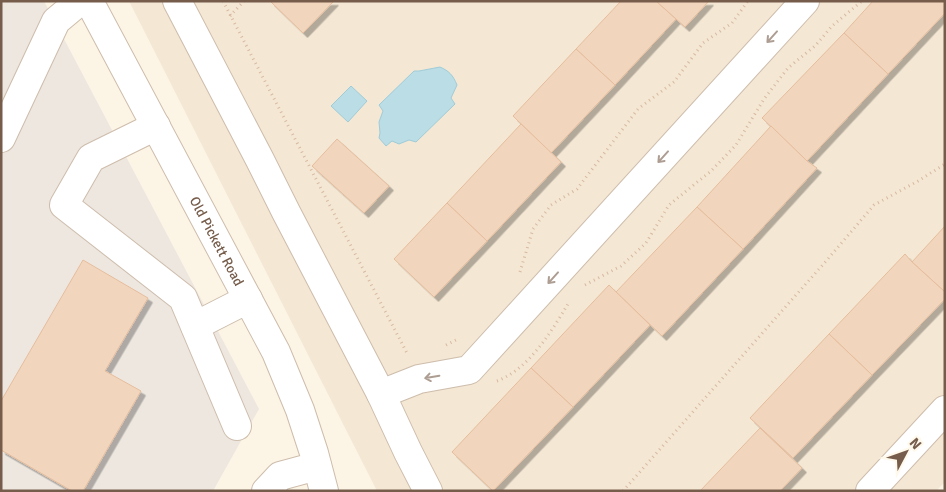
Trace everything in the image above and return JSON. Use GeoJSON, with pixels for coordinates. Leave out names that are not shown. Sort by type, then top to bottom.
{"type":"FeatureCollection","features":[{"type":"Feature","properties":{"kind":"street"},"geometry":{"type":"LineString","coordinates":[[3,129],[56,21],[80,1]]}},
{"type":"Feature","properties":{"kind":"street","name":"Old Pickett Road"},"geometry":{"type":"LineString","coordinates":[[89,1],[276,352],[300,410],[320,478]]}},
{"type":"Feature","properties":{"kind":"street"},"geometry":{"type":"LineString","coordinates":[[177,1],[381,394],[428,491]]}},
{"type":"Feature","properties":{"kind":"street"},"geometry":{"type":"LineString","coordinates":[[381,394],[418,379],[468,370],[805,1]]}},
{"type":"Feature","properties":{"kind":"street"},"geometry":{"type":"LineString","coordinates":[[156,126],[91,158],[64,205],[183,298],[237,426]]}},
{"type":"Feature","properties":{"kind":"street"},"geometry":{"type":"LineString","coordinates":[[194,326],[248,299]]}},
{"type":"Feature","properties":{"kind":"street"},"geometry":{"type":"LineString","coordinates":[[870,491],[945,410]]}},
{"type":"Feature","properties":{"kind":"street"},"geometry":{"type":"LineString","coordinates":[[266,491],[280,476],[320,478]]}},
{"type":"Feature","properties":{"kind":"path"},"geometry":{"type":"LineString","coordinates":[[223,1],[410,360]]}},
{"type":"Feature","properties":{"kind":"path"},"geometry":{"type":"LineString","coordinates":[[230,16],[244,1]]}},
{"type":"Feature","properties":{"kind":"path"},"geometry":{"type":"LineString","coordinates":[[520,273],[533,229],[551,206],[577,189],[638,109],[674,82],[703,43],[732,23],[748,1]]}},
{"type":"Feature","properties":{"kind":"path"},"geometry":{"type":"LineString","coordinates":[[578,291],[585,284],[621,266],[646,243],[669,205],[710,171],[736,145],[764,99],[788,68],[816,45],[832,26],[862,1]]}},
{"type":"Feature","properties":{"kind":"path"},"geometry":{"type":"LineString","coordinates":[[624,491],[828,260],[874,205],[945,164]]}},
{"type":"Feature","properties":{"kind":"path"},"geometry":{"type":"LineString","coordinates":[[488,385],[507,377],[532,356],[572,297]]}},
{"type":"Feature","properties":{"kind":"path"},"geometry":{"type":"LineString","coordinates":[[442,347],[458,340],[464,333]]}},
{"type":"Feature","properties":{"kind":"shaded area"},"geometry":{"type":"Polygon","coordinates":[[[1,1],[44,1],[259,409],[213,491],[1,491],[1,1]]]}},
{"type":"Feature","properties":{"kind":"shaded area"},"geometry":{"type":"Polygon","coordinates":[[[129,1],[945,1],[945,482],[936,491],[377,491],[129,1]]]}},
{"type":"Feature","properties":{"kind":"water"},"geometry":{"type":"Polygon","coordinates":[[[440,67],[450,74],[457,85],[451,98],[455,104],[416,142],[409,140],[399,144],[392,141],[386,146],[379,138],[379,122],[383,111],[379,105],[414,71],[440,67]]]}},
{"type":"Feature","properties":{"kind":"water"},"geometry":{"type":"Polygon","coordinates":[[[351,86],[367,101],[348,122],[331,106],[351,86]]]}},
{"type":"Feature","properties":{"kind":"building"},"geometry":{"type":"Polygon","coordinates":[[[270,1],[334,1],[303,33],[270,1]]]}},
{"type":"Feature","properties":{"kind":"building"},"geometry":{"type":"Polygon","coordinates":[[[621,1],[656,1],[676,19],[615,85],[576,49],[621,1]]]}},
{"type":"Feature","properties":{"kind":"building"},"geometry":{"type":"Polygon","coordinates":[[[656,1],[709,1],[685,27],[656,1]]]}},
{"type":"Feature","properties":{"kind":"building"},"geometry":{"type":"Polygon","coordinates":[[[873,1],[945,1],[945,13],[888,74],[844,33],[873,1]]]}},
{"type":"Feature","properties":{"kind":"building"},"geometry":{"type":"Polygon","coordinates":[[[844,33],[888,74],[807,161],[762,118],[844,33]]]}},
{"type":"Feature","properties":{"kind":"building"},"geometry":{"type":"Polygon","coordinates":[[[576,49],[615,85],[551,153],[513,116],[576,49]]]}},
{"type":"Feature","properties":{"kind":"building"},"geometry":{"type":"Polygon","coordinates":[[[521,124],[561,162],[487,241],[447,203],[521,124]]]}},
{"type":"Feature","properties":{"kind":"building"},"geometry":{"type":"Polygon","coordinates":[[[771,126],[807,161],[817,168],[743,249],[697,207],[771,126]]]}},
{"type":"Feature","properties":{"kind":"building"},"geometry":{"type":"Polygon","coordinates":[[[337,139],[389,186],[364,213],[312,166],[337,139]]]}},
{"type":"Feature","properties":{"kind":"building"},"geometry":{"type":"Polygon","coordinates":[[[447,203],[487,241],[434,297],[394,259],[447,203]]]}},
{"type":"Feature","properties":{"kind":"building"},"geometry":{"type":"Polygon","coordinates":[[[697,207],[743,249],[662,336],[616,292],[697,207]]]}},
{"type":"Feature","properties":{"kind":"building"},"geometry":{"type":"Polygon","coordinates":[[[945,226],[945,292],[912,262],[945,226]]]}},
{"type":"Feature","properties":{"kind":"building"},"geometry":{"type":"Polygon","coordinates":[[[905,254],[945,292],[945,299],[872,375],[829,334],[905,254]]]}},
{"type":"Feature","properties":{"kind":"building"},"geometry":{"type":"Polygon","coordinates":[[[83,260],[148,298],[105,371],[141,391],[83,491],[72,491],[1,450],[1,401],[83,260]]]}},
{"type":"Feature","properties":{"kind":"building"},"geometry":{"type":"Polygon","coordinates":[[[609,285],[650,325],[573,407],[531,368],[609,285]]]}},
{"type":"Feature","properties":{"kind":"building"},"geometry":{"type":"Polygon","coordinates":[[[829,334],[872,375],[793,458],[750,418],[829,334]]]}},
{"type":"Feature","properties":{"kind":"building"},"geometry":{"type":"Polygon","coordinates":[[[531,368],[573,407],[493,491],[452,452],[531,368]]]}},
{"type":"Feature","properties":{"kind":"building"},"geometry":{"type":"Polygon","coordinates":[[[760,428],[802,468],[780,491],[700,491],[760,428]]]}}]}
